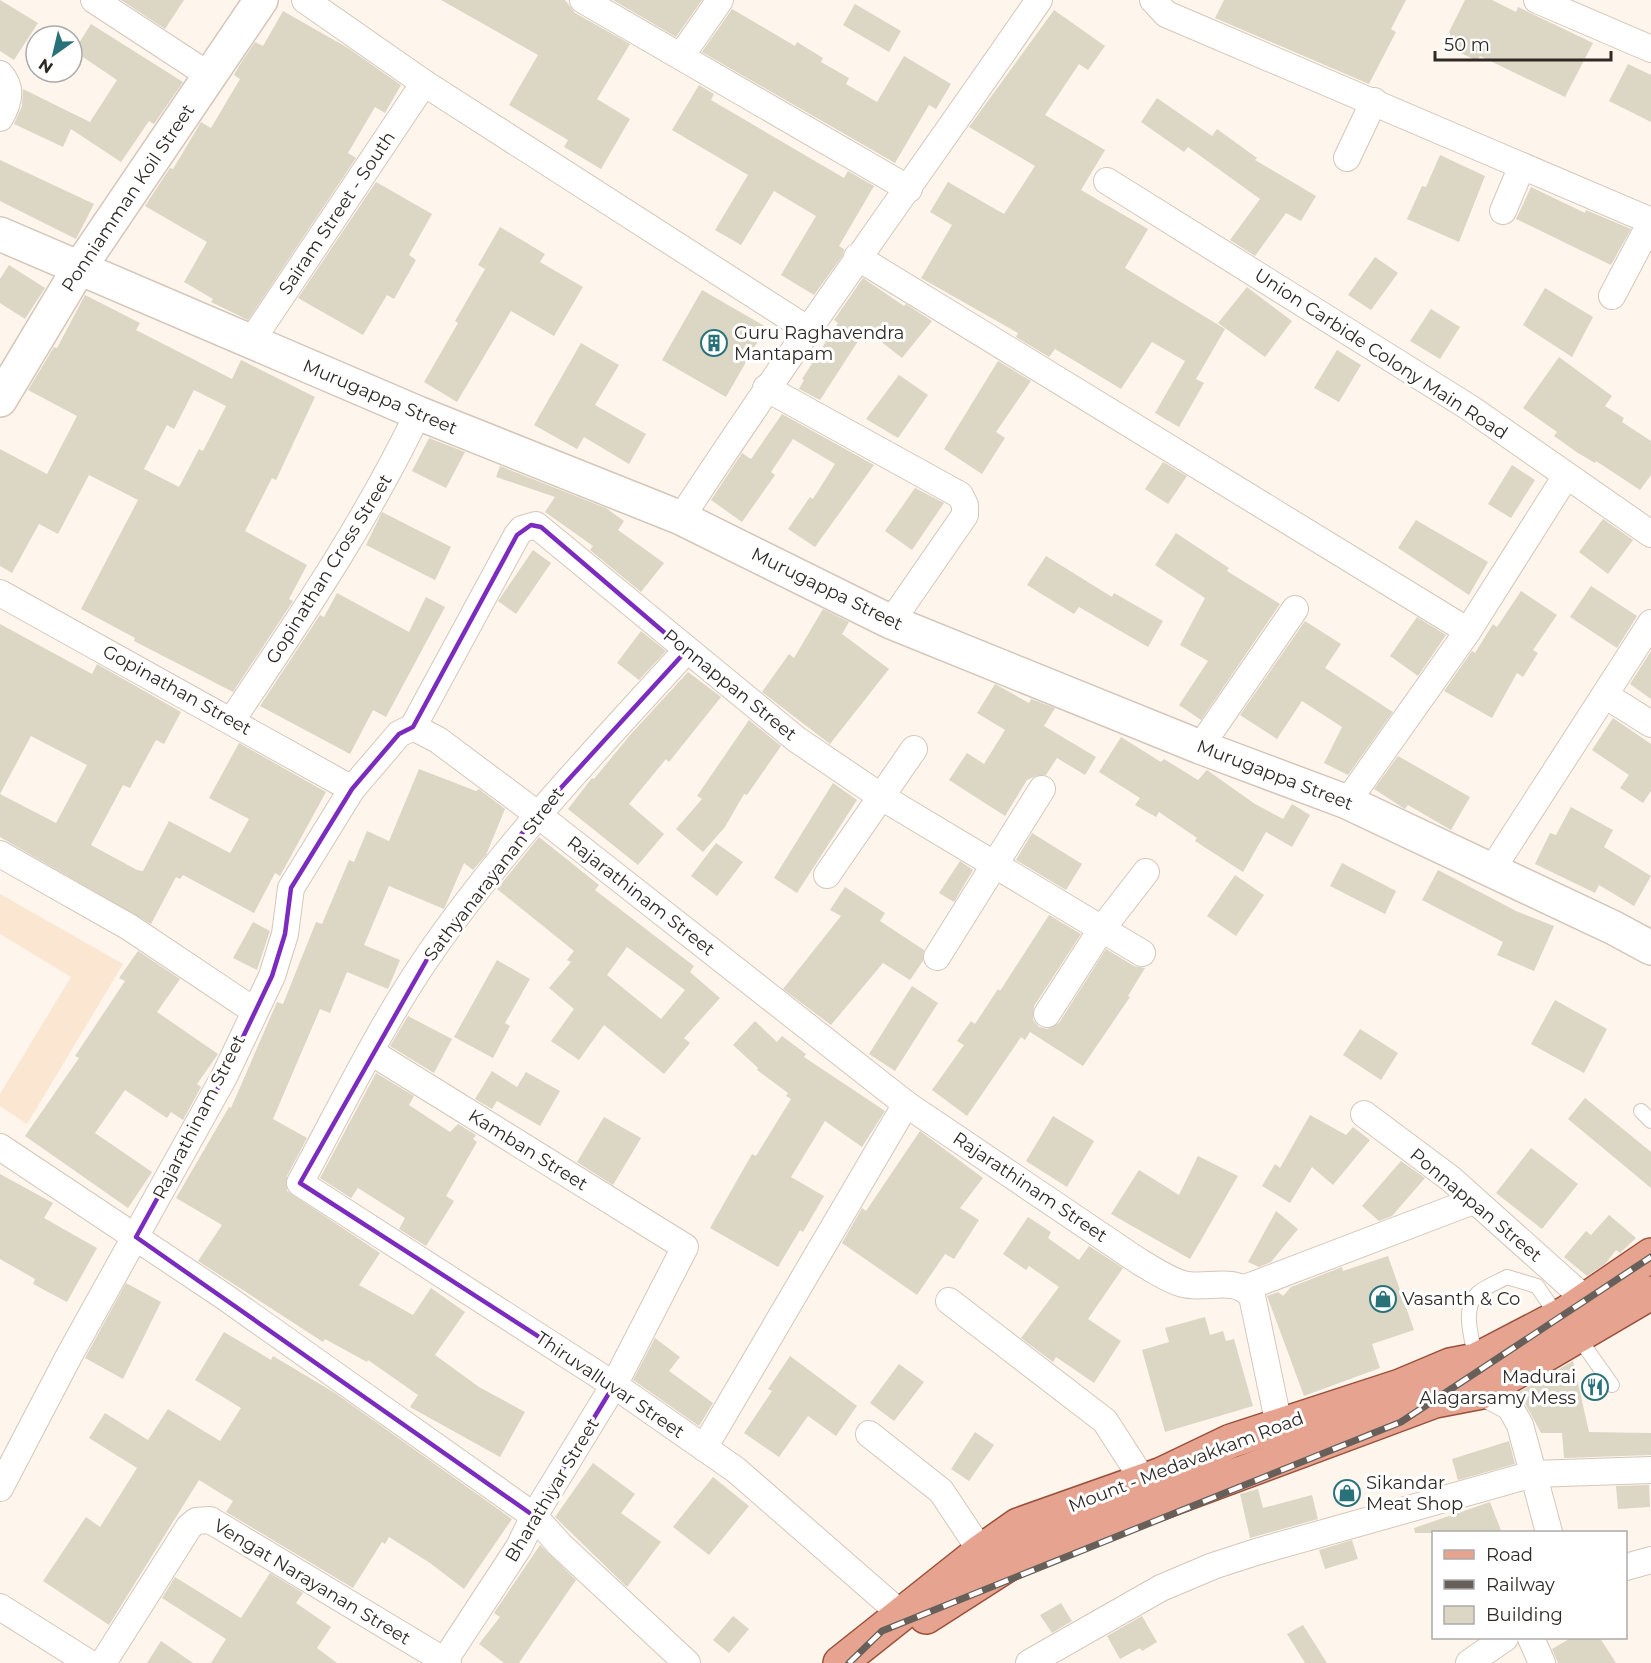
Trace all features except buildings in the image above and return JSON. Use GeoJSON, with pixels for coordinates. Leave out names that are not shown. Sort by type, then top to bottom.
{"type":"FeatureCollection","features":[{"type":"Feature","properties":{"kind":"main road","name":"Mount - Medavakkam Road"},"geometry":{"type":"LineString","coordinates":[[873,1663],[913,1626],[1026,1553],[1435,1401],[1482,1392],[1568,1327],[1584,1298],[1651,1255]]}},
{"type":"Feature","properties":{"kind":"main road","name":"Mount - Medavakkam Road"},"geometry":{"type":"LineString","coordinates":[[840,1663],[900,1613],[1018,1525],[1143,1480],[1231,1441],[1400,1386],[1450,1365],[1476,1360],[1568,1327],[1651,1293]]}},
{"type":"Feature","properties":{"kind":"street"},"geometry":{"type":"LineString","coordinates":[[94,0],[210,76]]}},
{"type":"Feature","properties":{"kind":"street","name":"Ponniamman Koil Street"},"geometry":{"type":"LineString","coordinates":[[0,400],[78,270],[261,0]]}},
{"type":"Feature","properties":{"kind":"street"},"geometry":{"type":"LineString","coordinates":[[305,0],[424,83],[807,329]]}},
{"type":"Feature","properties":{"kind":"street"},"geometry":{"type":"LineString","coordinates":[[583,0],[909,189]]}},
{"type":"Feature","properties":{"kind":"street"},"geometry":{"type":"LineString","coordinates":[[681,56],[720,0]]}},
{"type":"Feature","properties":{"kind":"street"},"geometry":{"type":"LineString","coordinates":[[681,518],[766,388],[857,257],[909,189],[1039,0]]}},
{"type":"Feature","properties":{"kind":"street"},"geometry":{"type":"LineString","coordinates":[[1153,0],[1166,14],[1374,101],[1651,222],[1612,296]]}},
{"type":"Feature","properties":{"kind":"street"},"geometry":{"type":"LineString","coordinates":[[1537,0],[1651,49]]}},
{"type":"Feature","properties":{"kind":"street"},"geometry":{"type":"LineString","coordinates":[[0,75],[6,81],[9,99],[0,118]]}},
{"type":"Feature","properties":{"kind":"street","name":"Sairam Street - South"},"geometry":{"type":"LineString","coordinates":[[250,343],[424,83]]}},
{"type":"Feature","properties":{"kind":"street"},"geometry":{"type":"LineString","coordinates":[[1347,158],[1374,101]]}},
{"type":"Feature","properties":{"kind":"street"},"geometry":{"type":"LineString","coordinates":[[1503,211],[1522,166]]}},
{"type":"Feature","properties":{"kind":"street","name":"Union Carbide Colony Main Road"},"geometry":{"type":"LineString","coordinates":[[1107,181],[1470,408],[1651,534]]}},
{"type":"Feature","properties":{"kind":"street","name":"Murugappa Street"},"geometry":{"type":"LineString","coordinates":[[0,234],[78,270],[250,343],[681,518],[891,622],[1200,747],[1347,802],[1651,948]]}},
{"type":"Feature","properties":{"kind":"street"},"geometry":{"type":"LineString","coordinates":[[857,257],[1468,631]]}},
{"type":"Feature","properties":{"kind":"street"},"geometry":{"type":"LineString","coordinates":[[766,388],[960,495],[965,505],[964,516],[891,622]]}},
{"type":"Feature","properties":{"kind":"street","name":"Gopinathan Cross Street"},"geometry":{"type":"LineString","coordinates":[[232,720],[338,562],[386,479],[418,413]]}},
{"type":"Feature","properties":{"kind":"street"},"geometry":{"type":"LineString","coordinates":[[1347,802],[1468,631],[1566,476]]}},
{"type":"Feature","properties":{"kind":"street","name":"Ponnappan Street"},"geometry":{"type":"LineString","coordinates":[[413,727],[517,534],[531,525],[541,527],[686,651],[796,739],[880,796],[993,866],[1142,953]]}},
{"type":"Feature","properties":{"kind":"street","name":"Gopinathan Street"},"geometry":{"type":"LineString","coordinates":[[0,593],[232,720],[352,789]]}},
{"type":"Feature","properties":{"kind":"street"},"geometry":{"type":"LineString","coordinates":[[1200,747],[1295,609]]}},
{"type":"Feature","properties":{"kind":"street"},"geometry":{"type":"LineString","coordinates":[[1491,871],[1651,623]]}},
{"type":"Feature","properties":{"kind":"street","name":"Sathyanarayanan Street"},"geometry":{"type":"LineString","coordinates":[[300,1184],[371,1052],[434,947],[537,814],[686,651]]}},
{"type":"Feature","properties":{"kind":"street"},"geometry":{"type":"LineString","coordinates":[[1605,695],[1651,724]]}},
{"type":"Feature","properties":{"kind":"street","name":"Rajarathinam Street"},"geometry":{"type":"LineString","coordinates":[[0,1488],[70,1354],[224,1077],[272,976],[285,934],[291,888],[352,789],[399,734],[413,727],[438,740],[537,814],[906,1104],[1168,1278],[1185,1284],[1235,1284],[1245,1288]]}},
{"type":"Feature","properties":{"kind":"street"},"geometry":{"type":"LineString","coordinates":[[827,875],[914,749]]}},
{"type":"Feature","properties":{"kind":"street"},"geometry":{"type":"LineString","coordinates":[[937,957],[1042,789]]}},
{"type":"Feature","properties":{"kind":"street"},"geometry":{"type":"LineString","coordinates":[[0,854],[129,927],[254,1010]]}},
{"type":"Feature","properties":{"kind":"street"},"geometry":{"type":"LineString","coordinates":[[1047,1014],[1101,930],[1146,872]]}},
{"type":"Feature","properties":{"kind":"street","name":"Kamban Street"},"geometry":{"type":"LineString","coordinates":[[371,1052],[685,1247]]}},
{"type":"Feature","properties":{"kind":"street"},"geometry":{"type":"LineString","coordinates":[[704,1448],[906,1104]]}},
{"type":"Feature","properties":{"kind":"street","name":"Ponnappan Street"},"geometry":{"type":"LineString","coordinates":[[1364,1114],[1450,1179],[1584,1298]]}},
{"type":"Feature","properties":{"kind":"street"},"geometry":{"type":"LineString","coordinates":[[0,1147],[136,1237],[534,1516],[560,1545],[687,1663]]}},
{"type":"Feature","properties":{"kind":"street","name":"Thiruvalluvar Street"},"geometry":{"type":"LineString","coordinates":[[300,1184],[614,1385],[736,1470],[900,1613]]}},
{"type":"Feature","properties":{"kind":"street"},"geometry":{"type":"LineString","coordinates":[[1279,1425],[1252,1296],[1245,1288],[1473,1201]]}},
{"type":"Feature","properties":{"kind":"street","name":"Bharathiyar Street"},"geometry":{"type":"LineString","coordinates":[[445,1662],[519,1547],[534,1516],[614,1385],[685,1247]]}},
{"type":"Feature","properties":{"kind":"street"},"geometry":{"type":"LineString","coordinates":[[949,1301],[1105,1420],[1143,1480]]}},
{"type":"Feature","properties":{"kind":"street"},"geometry":{"type":"LineString","coordinates":[[1476,1360],[1482,1392],[1510,1407],[1520,1425],[1548,1531]]}},
{"type":"Feature","properties":{"kind":"street"},"geometry":{"type":"LineString","coordinates":[[869,1434],[941,1491],[981,1551]]}},
{"type":"Feature","properties":{"kind":"street"},"geometry":{"type":"LineString","coordinates":[[1029,1663],[1161,1588],[1213,1566],[1533,1474],[1651,1470]]}},
{"type":"Feature","properties":{"kind":"street","name":"Vengat Narayanan Street"},"geometry":{"type":"LineString","coordinates":[[103,1663],[189,1527],[203,1519],[210,1520],[445,1662]]}},
{"type":"Feature","properties":{"kind":"street"},"geometry":{"type":"LineString","coordinates":[[1627,1567],[1651,1560]]}},
{"type":"Feature","properties":{"kind":"street"},"geometry":{"type":"LineString","coordinates":[[0,1607],[89,1663]]}},
{"type":"Feature","properties":{"kind":"street"},"geometry":{"type":"LineString","coordinates":[[1469,1663],[1504,1639]]}},
{"type":"Feature","properties":{"kind":"street"},"geometry":{"type":"LineString","coordinates":[[1531,1639],[1542,1663]]}},
{"type":"Feature","properties":{"kind":"lane"},"geometry":{"type":"LineString","coordinates":[[1476,1360],[1469,1320],[1473,1303],[1477,1294],[1507,1277],[1537,1286],[1612,1385]]}},
{"type":"Feature","properties":{"kind":"highlighted area"},"geometry":{"type":"Polygon","coordinates":[[[531,525],[541,527],[686,651],[537,814],[434,947],[300,1183],[614,1385],[534,1516],[136,1237],[224,1077],[272,976],[285,934],[291,888],[352,789],[399,734],[413,727],[517,535],[531,525]]]}},
{"type":"Feature","properties":{"kind":"shaded area"},"geometry":{"type":"Polygon","coordinates":[[[0,894],[123,964],[27,1124],[0,1106],[0,1094],[71,977],[0,934],[0,894]]]}},
{"type":"Feature","properties":{"kind":"railway"},"geometry":{"type":"LineString","coordinates":[[849,1663],[882,1631],[1401,1422],[1651,1257]]}},
{"type":"Feature","properties":{"kind":"place","name":"Guru Raghavendra Mantapam"},"geometry":{"type":"Point","coordinates":[714,343]}},
{"type":"Feature","properties":{"kind":"place","name":"Vasanth & Co"},"geometry":{"type":"Point","coordinates":[1383,1299]}},
{"type":"Feature","properties":{"kind":"place","name":"Madurai Alagarsamy Mess"},"geometry":{"type":"Point","coordinates":[1595,1387]}},
{"type":"Feature","properties":{"kind":"place","name":"Sikandar Meat Shop"},"geometry":{"type":"Point","coordinates":[1347,1493]}}]}
